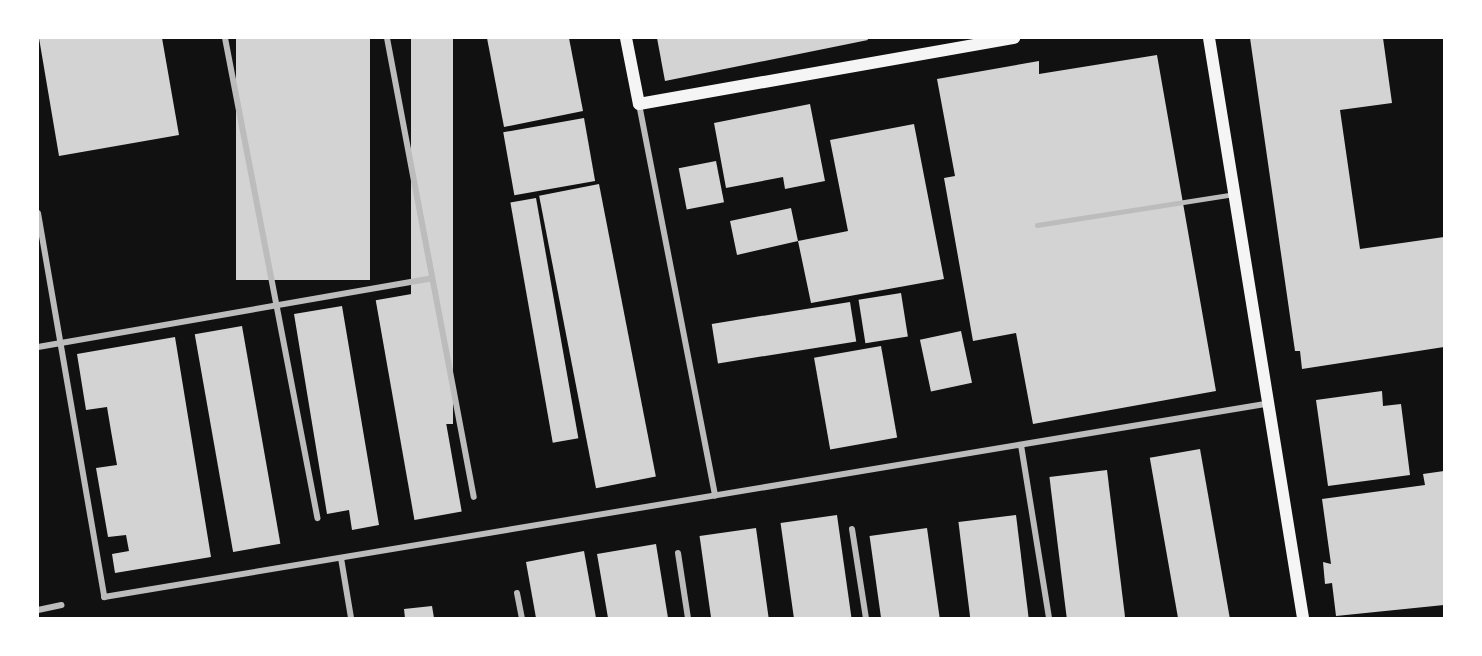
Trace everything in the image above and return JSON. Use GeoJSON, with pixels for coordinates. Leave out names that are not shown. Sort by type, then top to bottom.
{"type":"FeatureCollection","features":[{"type":"Feature","properties":{"kind":"main road"},"geometry":{"type":"LineString","coordinates":[[626,38],[639,104],[1014,38]]}},
{"type":"Feature","properties":{"kind":"main road"},"geometry":{"type":"LineString","coordinates":[[1209,38],[1266,404],[1303,618]]}},
{"type":"Feature","properties":{"kind":"street"},"geometry":{"type":"LineString","coordinates":[[225,38],[317,518]]}},
{"type":"Feature","properties":{"kind":"street"},"geometry":{"type":"LineString","coordinates":[[387,38],[474,497]]}},
{"type":"Feature","properties":{"kind":"street"},"geometry":{"type":"LineString","coordinates":[[639,104],[716,496]]}},
{"type":"Feature","properties":{"kind":"street"},"geometry":{"type":"LineString","coordinates":[[38,213],[58,343],[104,597],[1266,404]]}},
{"type":"Feature","properties":{"kind":"street"},"geometry":{"type":"LineString","coordinates":[[38,347],[432,278]]}},
{"type":"Feature","properties":{"kind":"street"},"geometry":{"type":"LineString","coordinates":[[1021,445],[1049,618]]}},
{"type":"Feature","properties":{"kind":"street"},"geometry":{"type":"LineString","coordinates":[[852,529],[866,618]]}},
{"type":"Feature","properties":{"kind":"street"},"geometry":{"type":"LineString","coordinates":[[678,553],[688,618]]}},
{"type":"Feature","properties":{"kind":"street"},"geometry":{"type":"LineString","coordinates":[[341,558],[351,618]]}},
{"type":"Feature","properties":{"kind":"street"},"geometry":{"type":"LineString","coordinates":[[517,593],[522,618]]}},
{"type":"Feature","properties":{"kind":"street"},"geometry":{"type":"LineString","coordinates":[[38,610],[61,605]]}},
{"type":"Feature","properties":{"kind":"lane"},"geometry":{"type":"LineString","coordinates":[[1036,225],[1234,194]]}},
{"type":"Feature","properties":{"kind":"building"},"geometry":{"type":"Polygon","coordinates":[[[39,38],[162,38],[179,135],[59,156],[39,38]]]}},
{"type":"Feature","properties":{"kind":"building"},"geometry":{"type":"Polygon","coordinates":[[[236,38],[370,38],[370,280],[236,280],[236,38]]]}},
{"type":"Feature","properties":{"kind":"building"},"geometry":{"type":"Polygon","coordinates":[[[411,38],[453,38],[453,424],[411,424],[411,38]]]}},
{"type":"Feature","properties":{"kind":"building"},"geometry":{"type":"Polygon","coordinates":[[[487,38],[569,38],[583,111],[504,127],[487,38]]]}},
{"type":"Feature","properties":{"kind":"building"},"geometry":{"type":"Polygon","coordinates":[[[657,38],[867,38],[868,40],[665,81],[657,38]]]}},
{"type":"Feature","properties":{"kind":"building"},"geometry":{"type":"Polygon","coordinates":[[[1250,38],[1383,38],[1392,103],[1340,110],[1360,249],[1444,237],[1444,347],[1302,369],[1300,351],[1295,351],[1250,38]]]}},
{"type":"Feature","properties":{"kind":"building"},"geometry":{"type":"Polygon","coordinates":[[[1157,55],[1216,391],[1033,424],[1016,333],[973,341],[944,178],[955,176],[937,79],[1039,61],[1039,74],[1157,55]]]}},
{"type":"Feature","properties":{"kind":"building"},"geometry":{"type":"Polygon","coordinates":[[[810,104],[825,181],[785,189],[783,177],[726,188],[714,123],[810,104]]]}},
{"type":"Feature","properties":{"kind":"building"},"geometry":{"type":"Polygon","coordinates":[[[584,118],[595,181],[514,195],[503,132],[584,118]]]}},
{"type":"Feature","properties":{"kind":"building"},"geometry":{"type":"Polygon","coordinates":[[[914,124],[944,279],[811,303],[798,241],[848,231],[830,140],[914,124]]]}},
{"type":"Feature","properties":{"kind":"building"},"geometry":{"type":"Polygon","coordinates":[[[716,161],[724,202],[687,209],[679,168],[716,161]]]}},
{"type":"Feature","properties":{"kind":"building"},"geometry":{"type":"Polygon","coordinates":[[[599,184],[656,477],[596,488],[539,196],[599,184]]]}},
{"type":"Feature","properties":{"kind":"building"},"geometry":{"type":"Polygon","coordinates":[[[536,198],[578,438],[553,443],[510,203],[536,198]]]}},
{"type":"Feature","properties":{"kind":"building"},"geometry":{"type":"Polygon","coordinates":[[[791,208],[798,241],[737,255],[730,221],[791,208]]]}},
{"type":"Feature","properties":{"kind":"building"},"geometry":{"type":"Polygon","coordinates":[[[423,292],[462,512],[414,520],[376,300],[423,292]]]}},
{"type":"Feature","properties":{"kind":"building"},"geometry":{"type":"Polygon","coordinates":[[[901,293],[908,336],[865,343],[859,300],[901,293]]]}},
{"type":"Feature","properties":{"kind":"building"},"geometry":{"type":"Polygon","coordinates":[[[850,302],[856,342],[718,363],[712,324],[850,302]]]}},
{"type":"Feature","properties":{"kind":"building"},"geometry":{"type":"Polygon","coordinates":[[[342,306],[379,525],[352,530],[349,510],[327,514],[294,314],[342,306]]]}},
{"type":"Feature","properties":{"kind":"building"},"geometry":{"type":"Polygon","coordinates":[[[242,326],[280,544],[233,552],[195,334],[242,326]]]}},
{"type":"Feature","properties":{"kind":"building"},"geometry":{"type":"Polygon","coordinates":[[[961,331],[972,383],[931,392],[920,340],[961,331]]]}},
{"type":"Feature","properties":{"kind":"building"},"geometry":{"type":"Polygon","coordinates":[[[175,337],[211,557],[115,573],[112,554],[129,551],[126,535],[108,537],[96,468],[117,465],[107,407],[86,410],[77,354],[175,337]]]}},
{"type":"Feature","properties":{"kind":"building"},"geometry":{"type":"Polygon","coordinates":[[[881,346],[897,438],[830,449],[814,358],[881,346]]]}},
{"type":"Feature","properties":{"kind":"building"},"geometry":{"type":"Polygon","coordinates":[[[1382,391],[1383,406],[1401,404],[1410,475],[1328,486],[1316,400],[1382,391]]]}},
{"type":"Feature","properties":{"kind":"building"},"geometry":{"type":"Polygon","coordinates":[[[1200,449],[1230,617],[1178,618],[1150,458],[1200,449]]]}},
{"type":"Feature","properties":{"kind":"building"},"geometry":{"type":"Polygon","coordinates":[[[1107,470],[1125,618],[1067,618],[1049,477],[1107,470]]]}},
{"type":"Feature","properties":{"kind":"building"},"geometry":{"type":"Polygon","coordinates":[[[1444,471],[1444,605],[1336,616],[1332,583],[1325,584],[1323,562],[1331,564],[1322,499],[1425,485],[1423,474],[1444,471]]]}},
{"type":"Feature","properties":{"kind":"building"},"geometry":{"type":"Polygon","coordinates":[[[837,515],[851,618],[794,618],[781,523],[837,515]]]}},
{"type":"Feature","properties":{"kind":"building"},"geometry":{"type":"Polygon","coordinates":[[[1016,515],[1029,618],[970,618],[958,522],[1016,515]]]}},
{"type":"Feature","properties":{"kind":"building"},"geometry":{"type":"Polygon","coordinates":[[[756,528],[769,618],[711,618],[700,536],[756,528]]]}},
{"type":"Feature","properties":{"kind":"building"},"geometry":{"type":"Polygon","coordinates":[[[927,528],[940,618],[881,618],[870,536],[927,528]]]}},
{"type":"Feature","properties":{"kind":"building"},"geometry":{"type":"Polygon","coordinates":[[[656,544],[668,618],[608,618],[597,554],[656,544]]]}},
{"type":"Feature","properties":{"kind":"building"},"geometry":{"type":"Polygon","coordinates":[[[584,551],[596,618],[536,618],[526,562],[584,551]]]}},
{"type":"Feature","properties":{"kind":"building"},"geometry":{"type":"Polygon","coordinates":[[[432,606],[434,618],[405,618],[404,609],[432,606]]]}}]}
